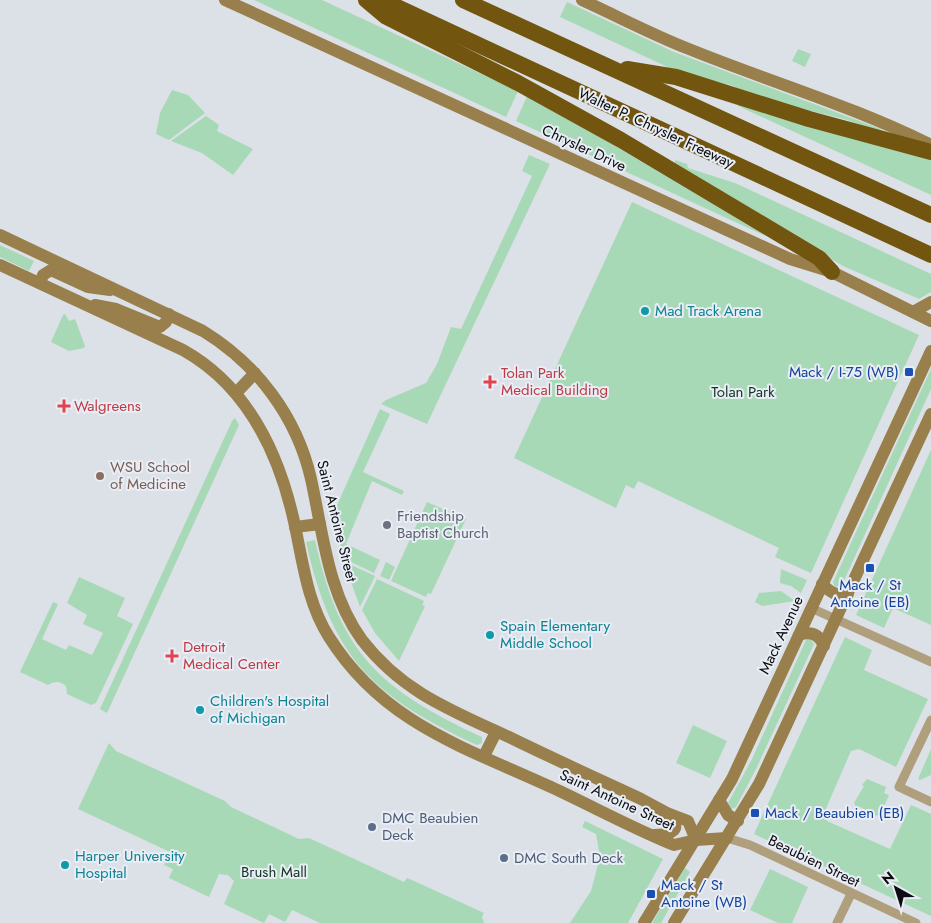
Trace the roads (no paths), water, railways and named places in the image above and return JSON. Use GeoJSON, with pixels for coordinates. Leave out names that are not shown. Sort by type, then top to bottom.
{"type":"FeatureCollection","features":[{"type":"Feature","properties":{"kind":"highway"},"geometry":{"type":"LineString","coordinates":[[366,0],[385,16],[518,83],[621,140],[819,258],[832,272]]}},
{"type":"Feature","properties":{"kind":"highway","name":"Walter P. Chrysler Freeway"},"geometry":{"type":"LineString","coordinates":[[382,0],[931,255]]}},
{"type":"Feature","properties":{"kind":"highway"},"geometry":{"type":"LineString","coordinates":[[463,0],[931,216]]}},
{"type":"Feature","properties":{"kind":"highway"},"geometry":{"type":"LineString","coordinates":[[606,66],[676,77],[809,119],[931,152]]}},
{"type":"Feature","properties":{"kind":"street","name":"Chrysler Drive"},"geometry":{"type":"LineString","coordinates":[[225,0],[790,259],[832,272],[931,321]]}},
{"type":"Feature","properties":{"kind":"street"},"geometry":{"type":"LineString","coordinates":[[582,0],[689,49],[832,101],[882,121],[931,144]]}},
{"type":"Feature","properties":{"kind":"street","name":"Saint Antoine Street"},"geometry":{"type":"LineString","coordinates":[[0,235],[122,291],[221,342],[255,374],[277,401],[292,428],[311,478],[330,567],[354,629],[375,655],[412,690],[446,710],[688,821],[696,840]]}},
{"type":"Feature","properties":{"kind":"street","name":"Saint Antoine Street"},"geometry":{"type":"LineString","coordinates":[[0,265],[194,356],[210,368],[236,393],[259,424],[272,451],[295,527],[306,578],[317,615],[330,638],[358,677],[370,690],[407,718],[674,845],[696,840],[727,838]]}},
{"type":"Feature","properties":{"kind":"street"},"geometry":{"type":"LineString","coordinates":[[40,283],[43,275],[51,270],[88,287],[122,291]]}},
{"type":"Feature","properties":{"kind":"street"},"geometry":{"type":"LineString","coordinates":[[78,301],[116,308],[160,327],[166,322],[169,314]]}},
{"type":"Feature","properties":{"kind":"street"},"geometry":{"type":"LineString","coordinates":[[913,312],[931,302]]}},
{"type":"Feature","properties":{"kind":"street","name":"Mack Avenue"},"geometry":{"type":"LineString","coordinates":[[644,923],[732,779],[931,351]]}},
{"type":"Feature","properties":{"kind":"street"},"geometry":{"type":"LineString","coordinates":[[236,393],[255,374]]}},
{"type":"Feature","properties":{"kind":"street"},"geometry":{"type":"LineString","coordinates":[[674,923],[759,784],[931,414]]}},
{"type":"Feature","properties":{"kind":"street"},"geometry":{"type":"LineString","coordinates":[[295,527],[320,524]]}},
{"type":"Feature","properties":{"kind":"street"},"geometry":{"type":"LineString","coordinates":[[822,584],[829,592],[838,596],[848,594]]}},
{"type":"Feature","properties":{"kind":"street"},"geometry":{"type":"LineString","coordinates":[[811,608],[931,662]]}},
{"type":"Feature","properties":{"kind":"street"},"geometry":{"type":"LineString","coordinates":[[799,635],[807,632],[814,634],[821,638],[824,646]]}},
{"type":"Feature","properties":{"kind":"street"},"geometry":{"type":"LineString","coordinates":[[931,720],[899,787],[931,802]]}},
{"type":"Feature","properties":{"kind":"street"},"geometry":{"type":"LineString","coordinates":[[484,756],[496,732]]}},
{"type":"Feature","properties":{"kind":"street"},"geometry":{"type":"LineString","coordinates":[[719,800],[728,815],[738,821]]}},
{"type":"Feature","properties":{"kind":"street"},"geometry":{"type":"LineString","coordinates":[[653,835],[667,835],[673,831],[675,826],[674,820],[667,813]]}},
{"type":"Feature","properties":{"kind":"street","name":"Beaubien Street"},"geometry":{"type":"LineString","coordinates":[[727,838],[750,845],[916,923]]}},
{"type":"Feature","properties":{"kind":"street"},"geometry":{"type":"LineString","coordinates":[[837,923],[851,894]]}},
{"type":"Feature","properties":{"kind":"place","name":"Mad Track Arena"},"geometry":{"type":"Point","coordinates":[645,311]}},
{"type":"Feature","properties":{"kind":"place","name":"Mack / I-75 (WB)"},"geometry":{"type":"Point","coordinates":[909,372]}},
{"type":"Feature","properties":{"kind":"place","name":"Tolan Park Medical Building"},"geometry":{"type":"Point","coordinates":[490,382]}},
{"type":"Feature","properties":{"kind":"place","name":"Walgreens"},"geometry":{"type":"Point","coordinates":[64,406]}},
{"type":"Feature","properties":{"kind":"place","name":"WSU School of Medicine"},"geometry":{"type":"Point","coordinates":[100,476]}},
{"type":"Feature","properties":{"kind":"place","name":"Friendship Baptist Church"},"geometry":{"type":"Point","coordinates":[387,525]}},
{"type":"Feature","properties":{"kind":"place","name":"Mack / St Antoine (EB)"},"geometry":{"type":"Point","coordinates":[870,568]}},
{"type":"Feature","properties":{"kind":"place","name":"Spain Elementary Middle School"},"geometry":{"type":"Point","coordinates":[490,635]}},
{"type":"Feature","properties":{"kind":"place","name":"Detroit Medical Center"},"geometry":{"type":"Point","coordinates":[172,656]}},
{"type":"Feature","properties":{"kind":"place","name":"Children's Hospital of Michigan"},"geometry":{"type":"Point","coordinates":[200,710]}},
{"type":"Feature","properties":{"kind":"place","name":"Mack / Beaubien (EB)"},"geometry":{"type":"Point","coordinates":[755,813]}},
{"type":"Feature","properties":{"kind":"place","name":"DMC Beaubien Deck"},"geometry":{"type":"Point","coordinates":[372,827]}},
{"type":"Feature","properties":{"kind":"place","name":"DMC South Deck"},"geometry":{"type":"Point","coordinates":[504,858]}},
{"type":"Feature","properties":{"kind":"place","name":"Harper University Hospital"},"geometry":{"type":"Point","coordinates":[65,865]}},
{"type":"Feature","properties":{"kind":"place","name":"Mack / St Antoine (WB)"},"geometry":{"type":"Point","coordinates":[651,894]}},
{"type":"Feature","properties":{"kind":"park label","name":"Tolan Park"},"geometry":{"type":"Point","coordinates":[743,392]}},
{"type":"Feature","properties":{"kind":"park label","name":"Brush Mall"},"geometry":{"type":"Point","coordinates":[274,872]}}]}
